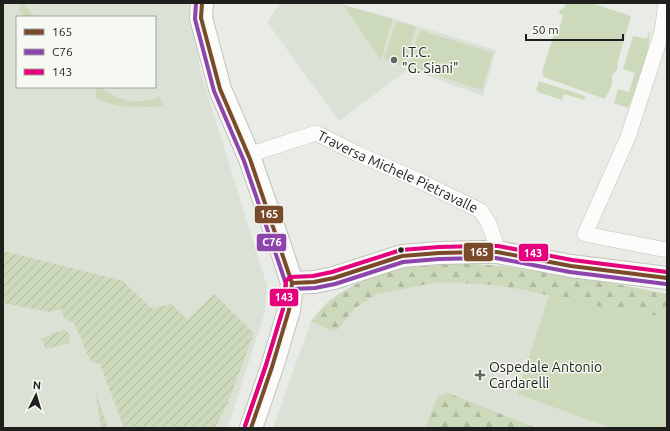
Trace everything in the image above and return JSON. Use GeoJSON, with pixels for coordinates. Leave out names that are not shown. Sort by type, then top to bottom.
{"type":"FeatureCollection","features":[{"type":"Feature","properties":{"kind":"main road"},"geometry":{"type":"LineString","coordinates":[[202,3],[201,18],[220,89],[249,157],[284,255],[292,283],[290,310],[251,428]]}},
{"type":"Feature","properties":{"kind":"main road"},"geometry":{"type":"LineString","coordinates":[[292,283],[314,282],[334,278],[402,256],[439,253],[498,253],[571,266],[667,278]]}},
{"type":"Feature","properties":{"kind":"street"},"geometry":{"type":"LineString","coordinates":[[666,3],[662,32],[628,137],[585,234],[667,250]]}},
{"type":"Feature","properties":{"kind":"street","name":"Traversa Michele Pietravalle"},"geometry":{"type":"LineString","coordinates":[[249,157],[316,136],[362,159],[421,184],[480,213],[487,224],[498,253]]}},
{"type":"Feature","properties":{"kind":"shaded area"},"geometry":{"type":"Polygon","coordinates":[[[3,3],[190,3],[200,70],[267,286],[265,312],[228,426],[229,428],[3,428],[3,3]]]}},
{"type":"Feature","properties":{"kind":"shaded area","name":"I.T.C. \"G. Siani\""},"geometry":{"type":"Polygon","coordinates":[[[281,3],[340,3],[496,50],[483,96],[409,69],[339,121],[267,22],[281,3]]]}},
{"type":"Feature","properties":{"kind":"shaded area","name":"Ospedale Antonio Cardarelli"},"geometry":{"type":"Polygon","coordinates":[[[501,266],[667,294],[667,428],[273,428],[311,321],[324,306],[347,289],[501,266]]]}},
{"type":"Feature","properties":{"kind":"green space"},"geometry":{"type":"Polygon","coordinates":[[[20,3],[23,3],[34,16],[25,16],[19,10],[20,3]]]}},
{"type":"Feature","properties":{"kind":"green space"},"geometry":{"type":"Polygon","coordinates":[[[566,3],[592,3],[631,16],[617,69],[612,76],[612,85],[605,99],[544,77],[542,72],[554,34],[558,35],[563,15],[559,13],[560,10],[564,8],[566,3]]]}},
{"type":"Feature","properties":{"kind":"green space"},"geometry":{"type":"Polygon","coordinates":[[[343,5],[393,19],[381,60],[343,5]]]}},
{"type":"Feature","properties":{"kind":"green space"},"geometry":{"type":"Polygon","coordinates":[[[396,21],[416,27],[404,66],[384,59],[396,21]]]}},
{"type":"Feature","properties":{"kind":"green space"},"geometry":{"type":"Polygon","coordinates":[[[420,30],[493,53],[482,90],[408,66],[420,30]]]}},
{"type":"Feature","properties":{"kind":"green space"},"geometry":{"type":"Polygon","coordinates":[[[649,32],[648,51],[628,108],[614,103],[618,89],[629,92],[635,73],[623,69],[633,36],[647,39],[649,32]]]}},
{"type":"Feature","properties":{"kind":"green space"},"geometry":{"type":"Polygon","coordinates":[[[539,81],[585,96],[584,100],[564,94],[562,100],[541,93],[536,90],[539,81]]]}},
{"type":"Feature","properties":{"kind":"green space"},"geometry":{"type":"Polygon","coordinates":[[[95,88],[101,88],[117,97],[136,101],[160,97],[163,106],[129,107],[104,102],[96,98],[95,88]]]}},
{"type":"Feature","properties":{"kind":"green space"},"geometry":{"type":"Polygon","coordinates":[[[3,251],[123,281],[151,308],[172,304],[187,320],[214,294],[254,333],[228,403],[215,428],[124,428],[100,364],[91,362],[74,323],[64,318],[61,309],[50,312],[3,303],[3,251]]]}},
{"type":"Feature","properties":{"kind":"green space"},"geometry":{"type":"Polygon","coordinates":[[[449,262],[501,266],[585,278],[667,294],[667,317],[591,305],[520,289],[494,285],[439,282],[377,294],[355,308],[338,329],[333,331],[311,321],[323,307],[335,297],[366,280],[399,269],[433,263],[449,262]]]}},
{"type":"Feature","properties":{"kind":"green space"},"geometry":{"type":"Polygon","coordinates":[[[549,295],[591,305],[667,317],[667,428],[612,428],[517,394],[549,295]]]}},
{"type":"Feature","properties":{"kind":"green space"},"geometry":{"type":"Polygon","coordinates":[[[65,330],[70,334],[69,343],[46,349],[41,339],[65,330]]]}},
{"type":"Feature","properties":{"kind":"green space"},"geometry":{"type":"Polygon","coordinates":[[[96,393],[108,428],[101,428],[96,393]]]}},
{"type":"Feature","properties":{"kind":"green space"},"geometry":{"type":"Polygon","coordinates":[[[448,393],[536,428],[425,428],[438,396],[448,393]]]}},
{"type":"Feature","properties":{"kind":"transit line","name":"C76"},"geometry":{"type":"LineString","coordinates":[[196,3],[195,19],[214,91],[244,161],[286,284],[283,309],[245,426]]}},
{"type":"Feature","properties":{"kind":"transit line","name":"165"},"geometry":{"type":"LineString","coordinates":[[202,3],[201,18],[220,89],[250,159],[292,283],[289,310],[272,367],[251,428]]}},
{"type":"Feature","properties":{"kind":"transit line","name":"143"},"geometry":{"type":"LineString","coordinates":[[245,426],[283,309],[286,281],[290,277],[313,276],[332,272],[401,250],[481,246],[498,246],[572,260],[667,272]]}},
{"type":"Feature","properties":{"kind":"transit line","name":"165"},"geometry":{"type":"LineString","coordinates":[[292,283],[314,282],[334,278],[402,256],[481,252],[497,252],[571,266],[667,278]]}},
{"type":"Feature","properties":{"kind":"transit line","name":"C76"},"geometry":{"type":"LineString","coordinates":[[292,289],[315,288],[335,284],[403,262],[481,258],[496,258],[570,272],[666,284]]}},
{"type":"Feature","properties":{"kind":"place","name":"I.T.C. \"G. Siani\""},"geometry":{"type":"Point","coordinates":[394,60]}},
{"type":"Feature","properties":{"kind":"place","name":"Ospedale Antonio Cardarelli"},"geometry":{"type":"Point","coordinates":[480,375]}}]}
